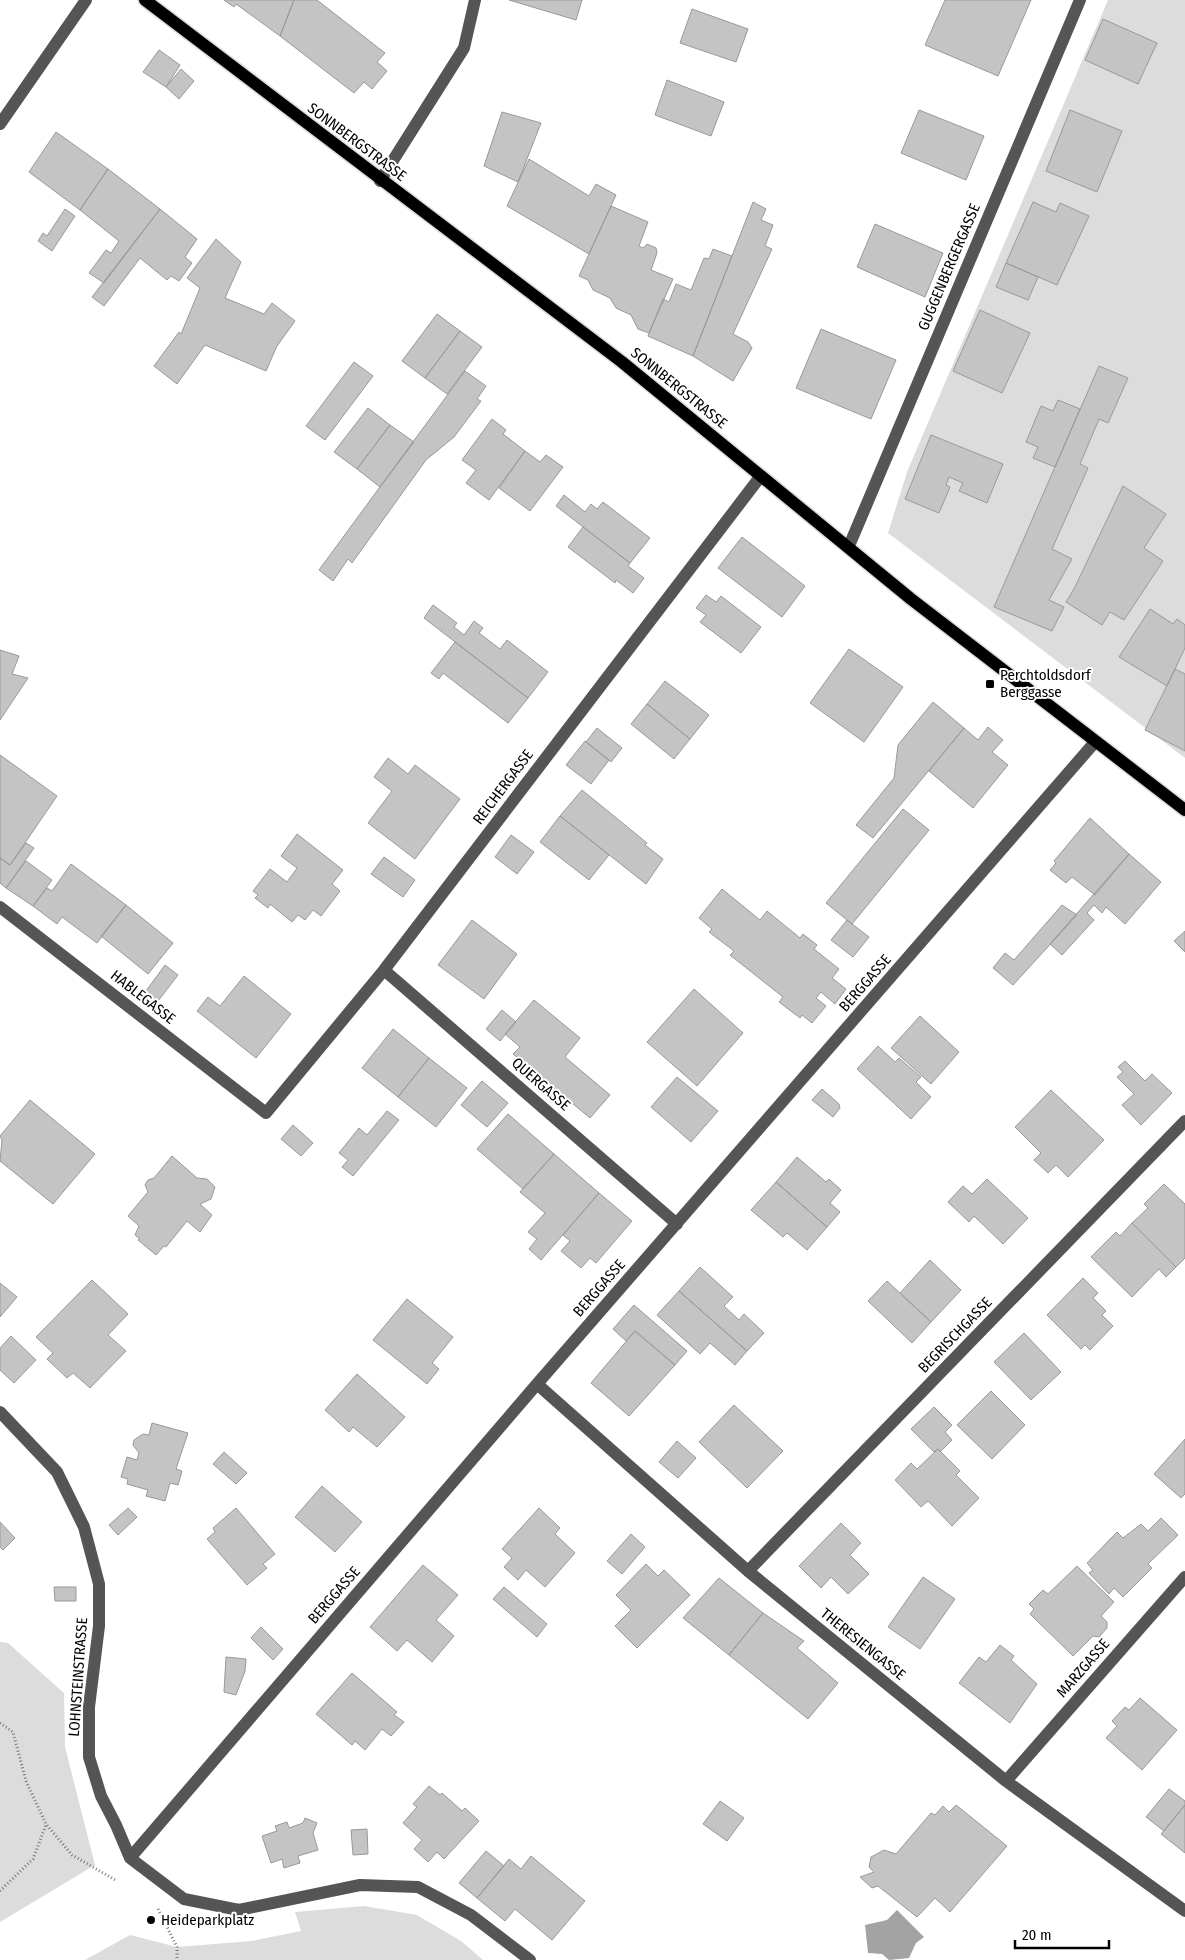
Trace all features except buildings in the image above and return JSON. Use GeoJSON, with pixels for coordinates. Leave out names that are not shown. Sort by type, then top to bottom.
{"type":"FeatureCollection","features":[{"type":"Feature","properties":{"kind":"main road","name":"SONNBERGSTRASSE"},"geometry":{"type":"LineString","coordinates":[[145,0],[380,181],[622,362],[848,546],[910,599],[1185,810]]}},
{"type":"Feature","properties":{"kind":"street"},"geometry":{"type":"LineString","coordinates":[[0,124],[86,0]]}},
{"type":"Feature","properties":{"kind":"street"},"geometry":{"type":"LineString","coordinates":[[380,181],[464,48],[475,0]]}},
{"type":"Feature","properties":{"kind":"street","name":"GUGGENBERGERGASSE"},"geometry":{"type":"LineString","coordinates":[[848,546],[1080,0]]}},
{"type":"Feature","properties":{"kind":"street","name":"REICHERGASSE"},"geometry":{"type":"LineString","coordinates":[[266,1112],[384,970],[760,476]]}},
{"type":"Feature","properties":{"kind":"street","name":"BERGGASSE"},"geometry":{"type":"LineString","coordinates":[[130,1858],[537,1384],[1095,742]]}},
{"type":"Feature","properties":{"kind":"street","name":"HABLEGASSE"},"geometry":{"type":"LineString","coordinates":[[0,907],[266,1112]]}},
{"type":"Feature","properties":{"kind":"street","name":"QUERGASSE"},"geometry":{"type":"LineString","coordinates":[[384,970],[677,1224]]}},
{"type":"Feature","properties":{"kind":"street","name":"BEGRISCHGASSE"},"geometry":{"type":"LineString","coordinates":[[748,1571],[1185,1121]]}},
{"type":"Feature","properties":{"kind":"street","name":"THERESIENGASSE"},"geometry":{"type":"LineString","coordinates":[[537,1384],[748,1571],[1006,1781],[1185,1911]]}},
{"type":"Feature","properties":{"kind":"street","name":"LOHNSTEINSTRASSE"},"geometry":{"type":"LineString","coordinates":[[0,1412],[57,1472],[84,1528],[99,1584],[99,1626],[90,1707],[89,1757],[101,1796],[130,1858],[184,1899],[238,1910],[360,1885],[418,1887],[471,1915],[530,1960]]}},
{"type":"Feature","properties":{"kind":"street","name":"MARZGASSE"},"geometry":{"type":"LineString","coordinates":[[1006,1781],[1185,1577]]}},
{"type":"Feature","properties":{"kind":"path"},"geometry":{"type":"LineString","coordinates":[[0,1723],[13,1732],[26,1781],[46,1824],[72,1855],[117,1881]]}},
{"type":"Feature","properties":{"kind":"path"},"geometry":{"type":"LineString","coordinates":[[0,1891],[33,1859],[46,1824]]}},
{"type":"Feature","properties":{"kind":"shaded area"},"geometry":{"type":"Polygon","coordinates":[[[1108,0],[1185,0],[1185,758],[888,533],[907,472],[1108,0]]]}},
{"type":"Feature","properties":{"kind":"shaded area"},"geometry":{"type":"Polygon","coordinates":[[[0,1642],[8,1643],[64,1693],[65,1747],[95,1865],[0,1922],[0,1642]]]}},
{"type":"Feature","properties":{"kind":"shaded area"},"geometry":{"type":"Polygon","coordinates":[[[364,1906],[417,1915],[461,1941],[483,1960],[85,1960],[130,1935],[177,1947],[252,1941],[301,1931],[295,1912],[364,1906]]]}},
{"type":"Feature","properties":{"kind":"shaded area"},"geometry":{"type":"Polygon","coordinates":[[[897,1910],[924,1937],[916,1943],[909,1958],[889,1960],[882,1954],[868,1953],[865,1925],[887,1920],[897,1910]]]}},
{"type":"Feature","properties":{"kind":"place","name":"Perchtoldsdorf Berggasse"},"geometry":{"type":"Point","coordinates":[990,684]}},
{"type":"Feature","properties":{"kind":"place","name":"Heideparkplatz"},"geometry":{"type":"Point","coordinates":[151,1920]}}]}
